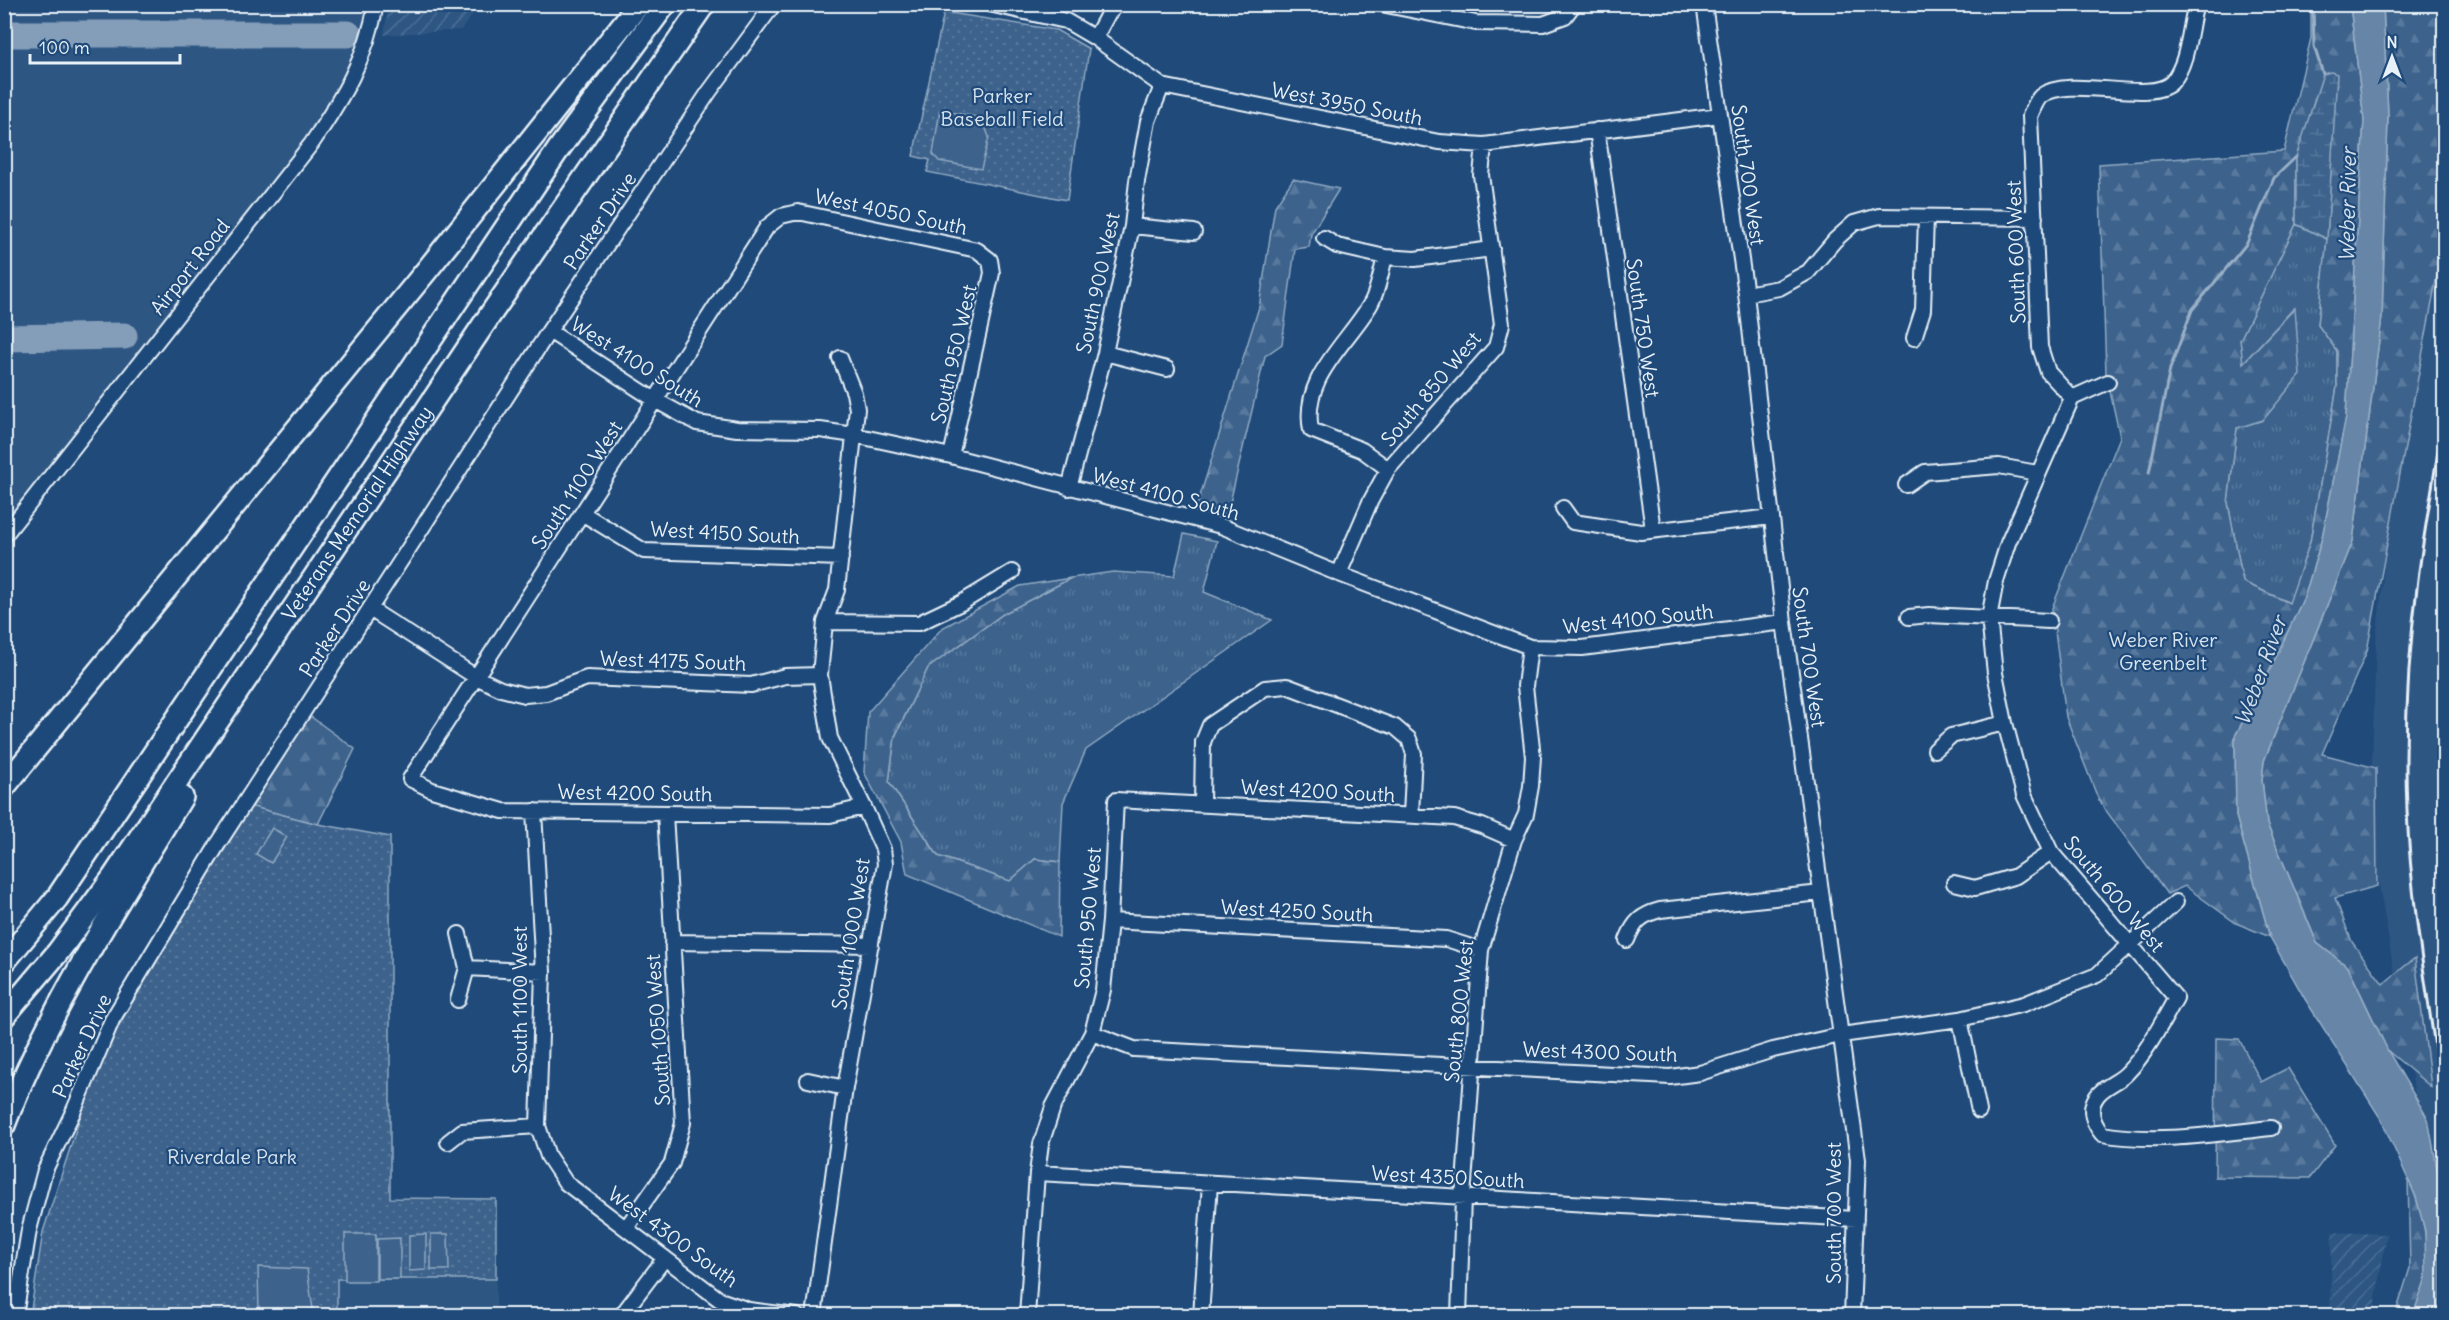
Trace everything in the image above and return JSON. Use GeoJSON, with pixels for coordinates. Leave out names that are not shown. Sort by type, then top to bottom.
{"type":"FeatureCollection","features":[{"type":"Feature","properties":{"kind":"highway"},"geometry":{"type":"LineString","coordinates":[[4,787],[427,270],[639,4]]}},
{"type":"Feature","properties":{"kind":"highway","name":"Veterans Memorial Highway"},"geometry":{"type":"LineString","coordinates":[[4,962],[57,898],[558,150],[665,4]]}},
{"type":"Feature","properties":{"kind":"highway","name":"Veterans Memorial Highway"},"geometry":{"type":"LineString","coordinates":[[4,1016],[52,959],[112,879],[490,315],[704,4]]}},
{"type":"Feature","properties":{"kind":"highway"},"geometry":{"type":"LineString","coordinates":[[4,1125],[47,1026],[306,590]]}},
{"type":"Feature","properties":{"kind":"street","name":"Airport Road"},"geometry":{"type":"LineString","coordinates":[[4,536],[312,143],[346,91],[364,51],[376,4]]}},
{"type":"Feature","properties":{"kind":"street","name":"Parker Drive"},"geometry":{"type":"LineString","coordinates":[[15,1316],[30,1230],[45,1170],[74,1110],[112,1020],[218,844],[549,331],[709,92],[774,4]]}},
{"type":"Feature","properties":{"kind":"street","name":"West 3950 South"},"geometry":{"type":"LineString","coordinates":[[989,4],[1066,21],[1095,38],[1162,86],[1439,142],[1484,145],[1720,115]]}},
{"type":"Feature","properties":{"kind":"street"},"geometry":{"type":"LineString","coordinates":[[1095,38],[1108,14],[1118,4]]}},
{"type":"Feature","properties":{"kind":"street"},"geometry":{"type":"LineString","coordinates":[[1381,4],[1452,11],[1476,22],[1543,24],[1564,16],[1574,4]]}},
{"type":"Feature","properties":{"kind":"street","name":"South 700 West"},"geometry":{"type":"LineString","coordinates":[[1704,4],[1746,294],[1784,622],[1858,1160],[1852,1316]]}},
{"type":"Feature","properties":{"kind":"street","name":"South 600 West"},"geometry":{"type":"LineString","coordinates":[[2193,4],[2194,12],[2181,67],[2171,84],[2154,90],[2058,88],[2040,96],[2030,116],[2040,347],[2048,372],[2072,398],[2008,543],[1996,580],[1989,618],[1995,673],[2005,723],[2024,795],[2051,852],[2176,998],[2147,1048],[2125,1075],[2096,1096],[2093,1123],[2102,1134],[2126,1139],[2187,1138],[2271,1128]]}},
{"type":"Feature","properties":{"kind":"street","name":"South 900 West"},"geometry":{"type":"LineString","coordinates":[[1069,488],[1105,353],[1132,226],[1148,120],[1162,86]]}},
{"type":"Feature","properties":{"kind":"street","name":"South 750 West"},"geometry":{"type":"LineString","coordinates":[[1597,130],[1630,379],[1653,530]]}},
{"type":"Feature","properties":{"kind":"street","name":"South 850 West"},"geometry":{"type":"LineString","coordinates":[[1339,574],[1370,502],[1388,470],[1496,347],[1502,324],[1481,175],[1484,145]]}},
{"type":"Feature","properties":{"kind":"street","name":"West 4050 South"},"geometry":{"type":"LineString","coordinates":[[781,216],[798,212],[977,250],[990,260]]}},
{"type":"Feature","properties":{"kind":"street","name":"South 1100 West"},"geometry":{"type":"LineString","coordinates":[[410,778],[767,227],[781,216]]}},
{"type":"Feature","properties":{"kind":"street"},"geometry":{"type":"LineString","coordinates":[[1746,294],[1779,288],[1808,272],[1835,240],[1854,223],[1879,216],[2035,219]]}},
{"type":"Feature","properties":{"kind":"street"},"geometry":{"type":"LineString","coordinates":[[1914,338],[1923,310],[1926,217]]}},
{"type":"Feature","properties":{"kind":"street"},"geometry":{"type":"LineString","coordinates":[[1132,226],[1194,232]]}},
{"type":"Feature","properties":{"kind":"street"},"geometry":{"type":"LineString","coordinates":[[1323,238],[1337,246],[1386,257],[1415,259],[1492,249]]}},
{"type":"Feature","properties":{"kind":"street"},"geometry":{"type":"LineString","coordinates":[[1386,257],[1371,303],[1318,378],[1308,414],[1311,430],[1362,450],[1388,470]]}},
{"type":"Feature","properties":{"kind":"street","name":"South 950 West"},"geometry":{"type":"LineString","coordinates":[[951,456],[992,273],[990,260]]}},
{"type":"Feature","properties":{"kind":"street","name":"West 4100 South"},"geometry":{"type":"LineString","coordinates":[[549,331],[655,400],[698,423],[737,429],[820,430],[854,435],[951,456],[1221,526],[1530,647],[1582,648],[1784,622]]}},
{"type":"Feature","properties":{"kind":"street"},"geometry":{"type":"LineString","coordinates":[[1105,353],[1167,369]]}},
{"type":"Feature","properties":{"kind":"street","name":"South 1000 West"},"geometry":{"type":"LineString","coordinates":[[814,1316],[845,1088],[885,864],[882,849],[864,807],[830,738],[820,675],[825,622],[837,590],[857,409],[854,393],[840,358]]}},
{"type":"Feature","properties":{"kind":"street"},"geometry":{"type":"LineString","coordinates":[[2072,398],[2108,382]]}},
{"type":"Feature","properties":{"kind":"street"},"geometry":{"type":"LineString","coordinates":[[1906,485],[1925,472],[1999,466],[2037,473]]}},
{"type":"Feature","properties":{"kind":"street"},"geometry":{"type":"LineString","coordinates":[[1563,508],[1573,522],[1641,532],[1772,517]]}},
{"type":"Feature","properties":{"kind":"street","name":"West 4150 South"},"geometry":{"type":"LineString","coordinates":[[582,513],[644,552],[841,558]]}},
{"type":"Feature","properties":{"kind":"street"},"geometry":{"type":"LineString","coordinates":[[825,622],[919,623],[961,603],[1012,572]]}},
{"type":"Feature","properties":{"kind":"street","name":"West 4175 South"},"geometry":{"type":"LineString","coordinates":[[370,609],[476,677],[501,690],[525,695],[546,693],[587,678],[751,685],[785,676],[820,675]]}},
{"type":"Feature","properties":{"kind":"street"},"geometry":{"type":"LineString","coordinates":[[1909,617],[1929,615],[2049,621]]}},
{"type":"Feature","properties":{"kind":"street","name":"South 800 West"},"geometry":{"type":"LineString","coordinates":[[1459,1316],[1463,1197],[1481,950],[1514,840],[1526,814],[1531,786],[1533,757],[1525,686],[1530,647]]}},
{"type":"Feature","properties":{"kind":"street"},"geometry":{"type":"LineString","coordinates":[[1202,804],[1203,742],[1210,725],[1265,688],[1287,686],[1395,727],[1409,739],[1414,754],[1411,815]]}},
{"type":"Feature","properties":{"kind":"street"},"geometry":{"type":"LineString","coordinates":[[1935,750],[1951,736],[2005,723]]}},
{"type":"Feature","properties":{"kind":"street","name":"West 4200 South"},"geometry":{"type":"LineString","coordinates":[[410,778],[432,790],[504,811],[830,815],[864,807]]}},
{"type":"Feature","properties":{"kind":"street","name":"South 950 West"},"geometry":{"type":"LineString","coordinates":[[1027,1316],[1041,1144],[1053,1107],[1092,1033],[1103,990],[1110,921],[1116,800]]}},
{"type":"Feature","properties":{"kind":"street","name":"West 4200 South"},"geometry":{"type":"LineString","coordinates":[[1116,800],[1454,818],[1482,826],[1514,840]]}},
{"type":"Feature","properties":{"kind":"street","name":"South 1100 West"},"geometry":{"type":"LineString","coordinates":[[534,811],[543,972],[538,1126],[548,1156],[566,1183]]}},
{"type":"Feature","properties":{"kind":"street","name":"South 1050 West"},"geometry":{"type":"LineString","coordinates":[[626,1228],[672,1163],[683,1123],[664,813]]}},
{"type":"Feature","properties":{"kind":"street"},"geometry":{"type":"LineString","coordinates":[[1954,883],[1975,888],[2016,876],[2051,852]]}},
{"type":"Feature","properties":{"kind":"street"},"geometry":{"type":"LineString","coordinates":[[1627,940],[1634,923],[1644,915],[1660,910],[1821,893]]}},
{"type":"Feature","properties":{"kind":"street","name":"West 4300 South"},"geometry":{"type":"LineString","coordinates":[[1092,1033],[1134,1048],[1670,1077],[1700,1073],[1773,1050],[1841,1035],[1960,1019],[2024,1004],[2097,975],[2176,902]]}},
{"type":"Feature","properties":{"kind":"street","name":"West 4250 South"},"geometry":{"type":"LineString","coordinates":[[1110,921],[1446,939],[1481,950]]}},
{"type":"Feature","properties":{"kind":"street"},"geometry":{"type":"LineString","coordinates":[[458,1000],[467,968],[459,934]]}},
{"type":"Feature","properties":{"kind":"street"},"geometry":{"type":"LineString","coordinates":[[672,942],[871,945]]}},
{"type":"Feature","properties":{"kind":"street"},"geometry":{"type":"LineString","coordinates":[[467,968],[543,972]]}},
{"type":"Feature","properties":{"kind":"street"},"geometry":{"type":"LineString","coordinates":[[1960,1019],[1978,1110]]}},
{"type":"Feature","properties":{"kind":"street"},"geometry":{"type":"LineString","coordinates":[[808,1080],[845,1088]]}},
{"type":"Feature","properties":{"kind":"street"},"geometry":{"type":"LineString","coordinates":[[448,1142],[462,1131],[538,1126]]}},
{"type":"Feature","properties":{"kind":"street","name":"West 4350 South"},"geometry":{"type":"LineString","coordinates":[[1037,1173],[1857,1219]]}},
{"type":"Feature","properties":{"kind":"street","name":"West 4300 South"},"geometry":{"type":"LineString","coordinates":[[566,1183],[720,1300],[749,1311],[797,1316]]}},
{"type":"Feature","properties":{"kind":"street"},"geometry":{"type":"LineString","coordinates":[[1201,1316],[1210,1183]]}},
{"type":"Feature","properties":{"kind":"street"},"geometry":{"type":"LineString","coordinates":[[621,1316],[664,1258]]}},
{"type":"Feature","properties":{"kind":"shaded area"},"geometry":{"type":"Polygon","coordinates":[[[389,4],[480,5],[461,30],[384,35],[389,4]]]}},
{"type":"Feature","properties":{"kind":"shaded area"},"geometry":{"type":"Polygon","coordinates":[[[5,5],[369,5],[355,56],[329,108],[273,184],[5,524],[5,5]]]}},
{"type":"Feature","properties":{"kind":"shaded area"},"geometry":{"type":"Polygon","coordinates":[[[2350,5],[2383,5],[2388,116],[2382,317],[2353,541],[2264,761],[2262,780],[2267,824],[2317,943],[2348,967],[2388,1051],[2428,1119],[2444,1206],[2444,1315],[2413,1315],[2426,1278],[2425,1231],[2416,1197],[2381,1119],[2305,999],[2270,937],[2236,816],[2235,736],[2262,687],[2305,595],[2322,538],[2346,417],[2364,120],[2350,5]]]}},
{"type":"Feature","properties":{"kind":"shaded area"},"geometry":{"type":"Polygon","coordinates":[[[2444,202],[2444,1266],[2378,878],[2372,763],[2376,641],[2386,551],[2444,202]]]}},
{"type":"Feature","properties":{"kind":"shaded area"},"geometry":{"type":"Polygon","coordinates":[[[2332,1232],[2387,1234],[2373,1315],[2330,1315],[2332,1232]]]}},
{"type":"Feature","properties":{"kind":"shaded area"},"geometry":{"type":"Polygon","coordinates":[[[337,1279],[496,1279],[496,1315],[337,1316],[337,1279]]]}},
{"type":"Feature","properties":{"kind":"green space","name":"Weber River Greenbelt"},"geometry":{"type":"Polygon","coordinates":[[[2311,5],[2350,5],[2364,120],[2346,417],[2322,538],[2305,595],[2262,687],[2235,736],[2236,816],[2270,937],[2236,923],[2185,886],[2167,894],[2099,801],[2066,717],[2052,608],[2120,437],[2106,373],[2099,164],[2284,151],[2311,38],[2311,5]],[[2336,74],[2296,157],[2296,224],[2240,340],[2243,363],[2295,308],[2300,375],[2263,420],[2237,428],[2228,503],[2243,582],[2289,603],[2310,542],[2337,387],[2337,351],[2318,325],[2327,239],[2336,74]]]}},
{"type":"Feature","properties":{"kind":"green space"},"geometry":{"type":"Polygon","coordinates":[[[2383,5],[2444,5],[2444,238],[2367,651],[2322,754],[2376,768],[2377,886],[2335,898],[2352,942],[2383,984],[2415,958],[2431,1087],[2388,1051],[2348,967],[2317,943],[2267,824],[2262,780],[2264,761],[2353,541],[2382,317],[2388,116],[2383,5]]]}},
{"type":"Feature","properties":{"kind":"green space","name":"Parker Baseball Field"},"geometry":{"type":"Polygon","coordinates":[[[944,12],[1056,30],[1089,49],[1067,200],[927,172],[930,160],[913,156],[944,12]]]}},
{"type":"Feature","properties":{"kind":"green space"},"geometry":{"type":"Polygon","coordinates":[[[2331,72],[2337,74],[2327,239],[2296,224],[2296,157],[2323,74],[2331,72]]]}},
{"type":"Feature","properties":{"kind":"green space"},"geometry":{"type":"Polygon","coordinates":[[[940,110],[982,118],[989,137],[981,169],[939,161],[933,154],[940,110]]]}},
{"type":"Feature","properties":{"kind":"green space"},"geometry":{"type":"Polygon","coordinates":[[[1293,179],[1339,189],[1311,234],[1309,247],[1295,249],[1282,344],[1265,356],[1227,515],[1197,506],[1259,307],[1275,206],[1293,179]]]}},
{"type":"Feature","properties":{"kind":"green space"},"geometry":{"type":"Polygon","coordinates":[[[2296,224],[2327,239],[2318,325],[2337,351],[2337,387],[2310,542],[2290,603],[2243,582],[2228,503],[2237,428],[2263,420],[2294,308],[2242,364],[2240,340],[2296,224]]]}},
{"type":"Feature","properties":{"kind":"green space"},"geometry":{"type":"Polygon","coordinates":[[[1184,534],[1217,541],[1204,592],[1272,620],[1086,750],[1063,803],[1060,862],[1035,859],[1010,881],[938,856],[889,782],[895,737],[928,668],[1003,614],[1071,578],[1113,572],[1174,576],[1184,534]]]}},
{"type":"Feature","properties":{"kind":"green space"},"geometry":{"type":"Polygon","coordinates":[[[1071,578],[1003,614],[928,668],[895,736],[889,782],[938,856],[1010,881],[1035,859],[1060,862],[1059,937],[907,874],[901,842],[864,772],[868,712],[942,628],[1020,586],[1071,578]]]}},
{"type":"Feature","properties":{"kind":"green space"},"geometry":{"type":"Polygon","coordinates":[[[303,711],[355,749],[318,824],[245,805],[303,711]]]}},
{"type":"Feature","properties":{"kind":"green space","name":"Riverdale Park"},"geometry":{"type":"Polygon","coordinates":[[[245,805],[318,824],[390,837],[390,1198],[496,1199],[496,1279],[337,1279],[337,1315],[30,1316],[43,1232],[83,1108],[119,1025],[245,805]]]}},
{"type":"Feature","properties":{"kind":"green space"},"geometry":{"type":"Polygon","coordinates":[[[272,828],[287,837],[271,863],[256,854],[272,828]]]}},
{"type":"Feature","properties":{"kind":"green space"},"geometry":{"type":"Polygon","coordinates":[[[2216,1038],[2239,1039],[2261,1082],[2288,1068],[2335,1145],[2310,1178],[2215,1177],[2216,1038]]]}},
{"type":"Feature","properties":{"kind":"green space"},"geometry":{"type":"Polygon","coordinates":[[[2408,1178],[2424,1228],[2427,1268],[2423,1289],[2413,1315],[2395,1316],[2410,1268],[2408,1178]]]}},
{"type":"Feature","properties":{"kind":"green space"},"geometry":{"type":"Polygon","coordinates":[[[345,1234],[376,1234],[376,1281],[345,1281],[345,1234]]]}},
{"type":"Feature","properties":{"kind":"green space"},"geometry":{"type":"Polygon","coordinates":[[[426,1234],[426,1270],[409,1271],[409,1235],[426,1234]]]}},
{"type":"Feature","properties":{"kind":"green space"},"geometry":{"type":"Polygon","coordinates":[[[431,1234],[448,1234],[449,1270],[431,1270],[431,1234]]]}},
{"type":"Feature","properties":{"kind":"green space"},"geometry":{"type":"Polygon","coordinates":[[[400,1238],[400,1279],[377,1279],[377,1239],[400,1238]]]}},
{"type":"Feature","properties":{"kind":"green space"},"geometry":{"type":"Polygon","coordinates":[[[258,1267],[307,1269],[313,1309],[259,1315],[258,1267]]]}},
{"type":"Feature","properties":{"kind":"waterway"},"geometry":{"type":"LineString","coordinates":[[2313,4],[2314,46],[2323,74]]}},
{"type":"Feature","properties":{"kind":"waterway"},"geometry":{"type":"LineString","coordinates":[[2149,473],[2170,369],[2192,310],[2247,243],[2274,178],[2296,157]]}},
{"type":"Feature","properties":{"kind":"taxiway"},"geometry":{"type":"LineString","coordinates":[[4,34],[348,34]]}},
{"type":"Feature","properties":{"kind":"taxiway"},"geometry":{"type":"LineString","coordinates":[[4,338],[124,336]]}},
{"type":"Feature","properties":{"kind":"railway"},"geometry":{"type":"LineString","coordinates":[[2444,413],[2415,608],[2409,665],[2406,752],[2412,884],[2444,1107]]}},
{"type":"Feature","properties":{"kind":"water label","name":"Weber River"},"geometry":{"type":"Point","coordinates":[2348,205]}},
{"type":"Feature","properties":{"kind":"water label","name":"Weber River"},"geometry":{"type":"Point","coordinates":[2261,671]}}]}
